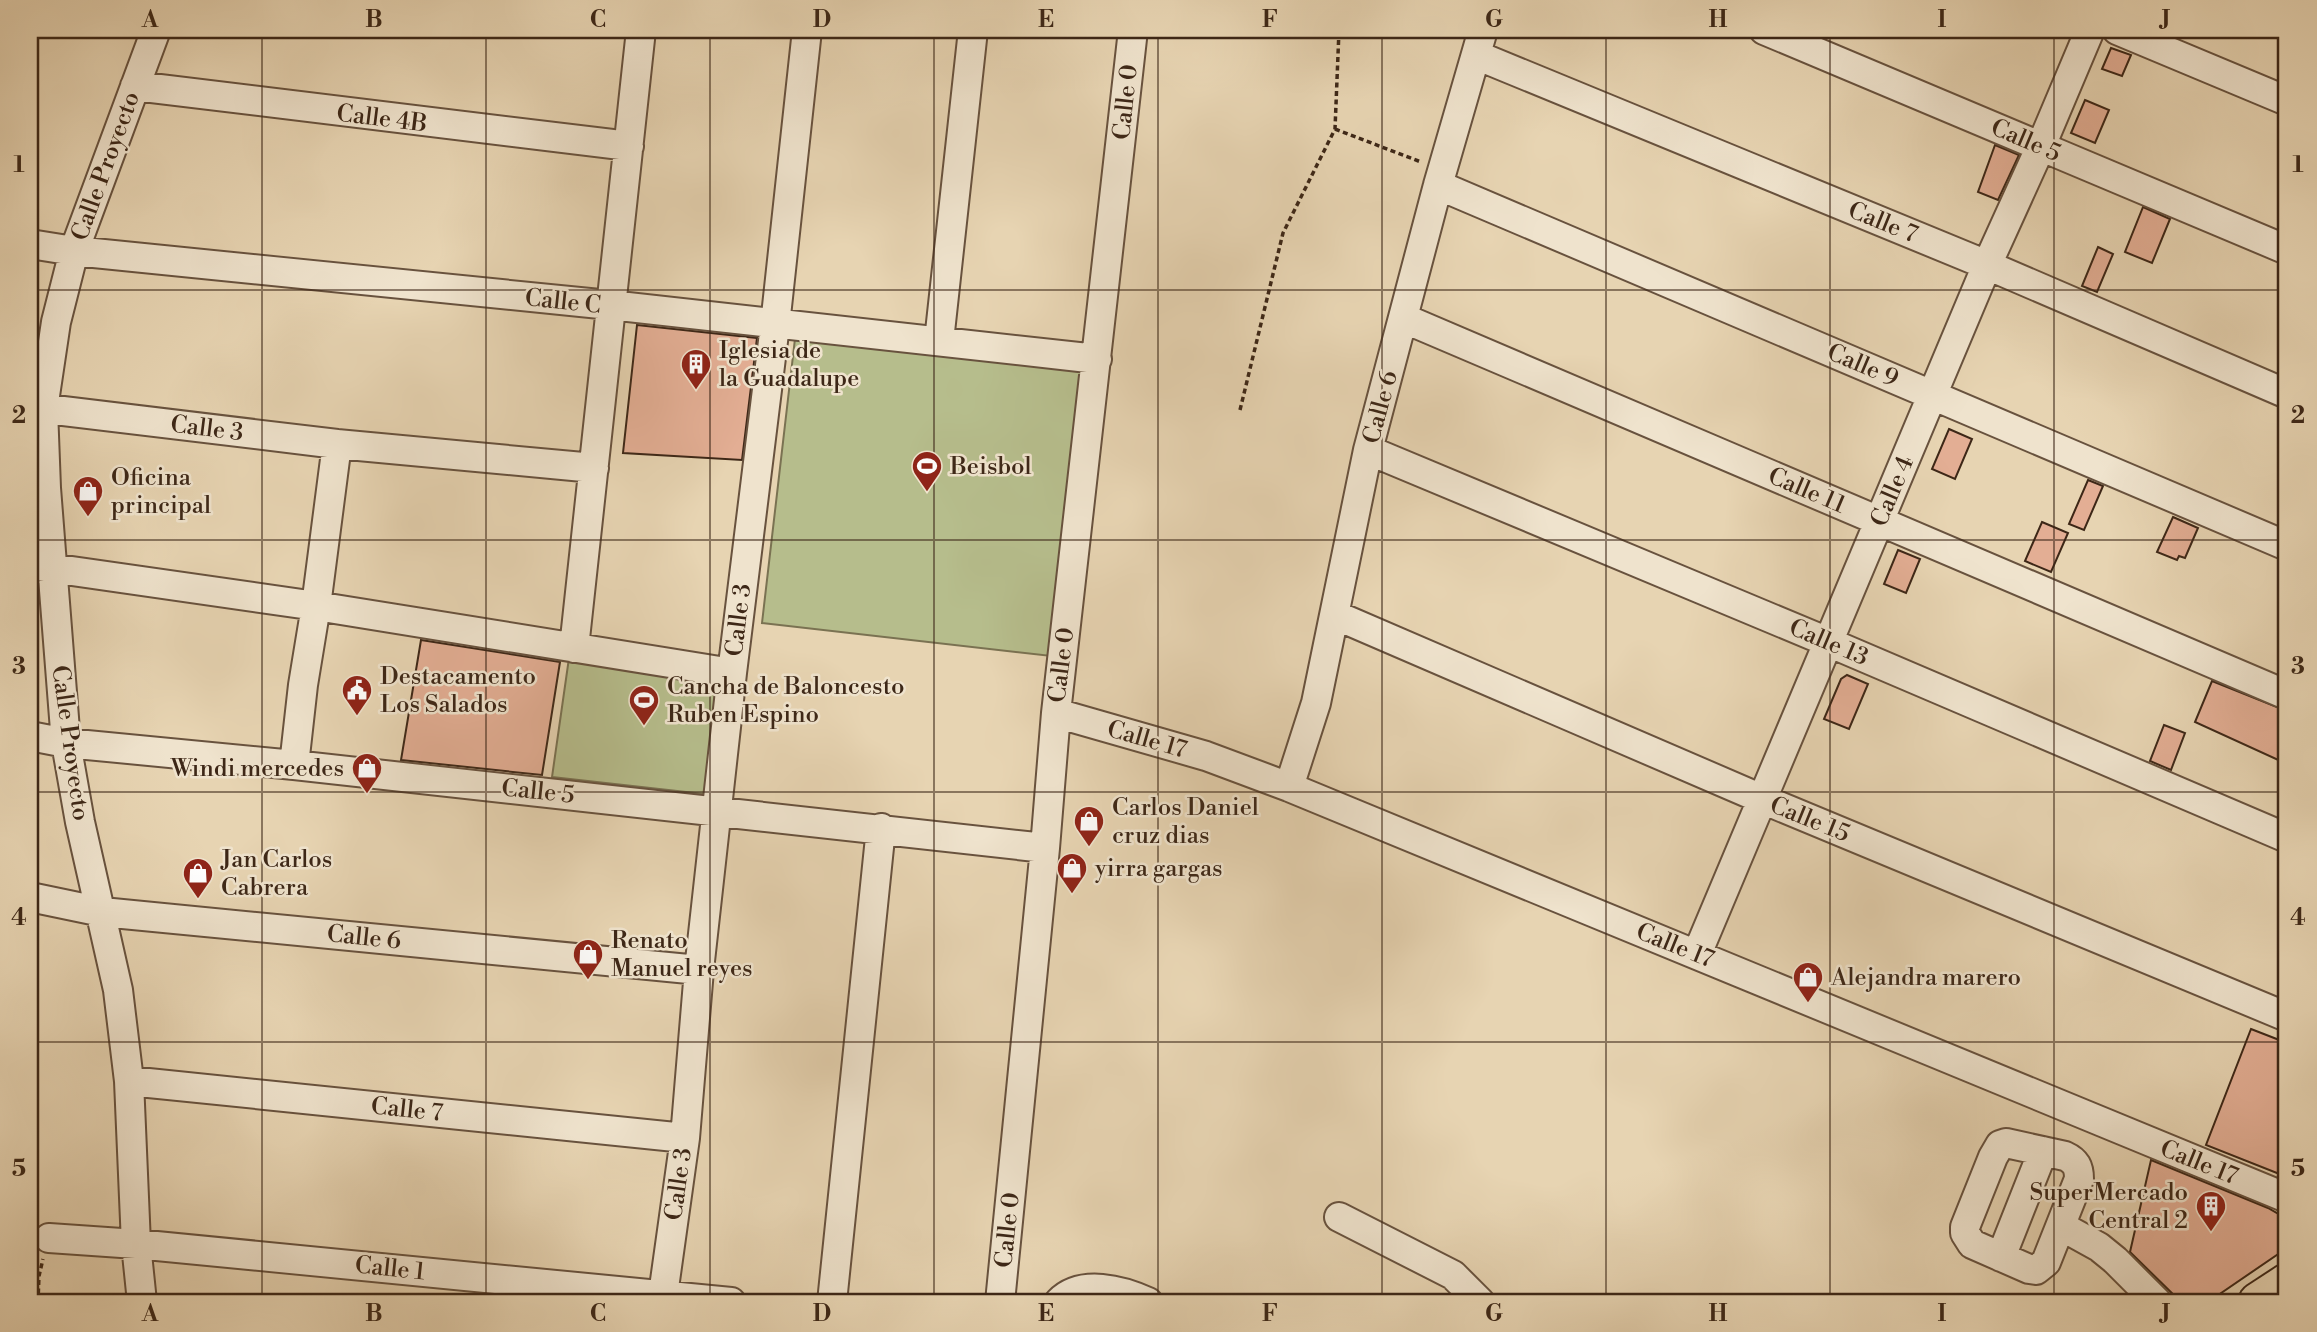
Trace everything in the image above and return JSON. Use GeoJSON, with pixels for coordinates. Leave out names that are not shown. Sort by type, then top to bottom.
{"type":"FeatureCollection","features":[{"type":"Feature","properties":{"kind":"highway"},"geometry":{"type":"LineString","coordinates":[[2258,1302],[2287,1283]]}},
{"type":"Feature","properties":{"kind":"street","name":"Calle Proyecto"},"geometry":{"type":"LineString","coordinates":[[142,1302],[136,1244],[129,1081],[118,990],[80,822],[41,567],[36,408],[74,251],[156,30]]}},
{"type":"Feature","properties":{"kind":"street"},"geometry":{"type":"LineString","coordinates":[[575,648],[641,30]]}},
{"type":"Feature","properties":{"kind":"street","name":"Calle 3"},"geometry":{"type":"LineString","coordinates":[[663,1295],[685,1138],[699,970],[807,30]]}},
{"type":"Feature","properties":{"kind":"street"},"geometry":{"type":"LineString","coordinates":[[939,341],[973,30]]}},
{"type":"Feature","properties":{"kind":"street","name":"Calle 0"},"geometry":{"type":"LineString","coordinates":[[1000,1302],[1056,713],[1133,30]]}},
{"type":"Feature","properties":{"kind":"street","name":"Calle 5"},"geometry":{"type":"LineString","coordinates":[[1764,30],[2287,250]]}},
{"type":"Feature","properties":{"kind":"street","name":"Calle 4"},"geometry":{"type":"LineString","coordinates":[[1697,954],[1987,265],[2090,30]]}},
{"type":"Feature","properties":{"kind":"street"},"geometry":{"type":"LineString","coordinates":[[2117,30],[2287,101]]}},
{"type":"Feature","properties":{"kind":"street","name":"Calle 6"},"geometry":{"type":"LineString","coordinates":[[1290,787],[1316,703],[1368,450],[1479,43]]}},
{"type":"Feature","properties":{"kind":"street","name":"Calle 7"},"geometry":{"type":"LineString","coordinates":[[1479,43],[2287,394]]}},
{"type":"Feature","properties":{"kind":"street","name":"Calle 4B"},"geometry":{"type":"LineString","coordinates":[[135,86],[629,146]]}},
{"type":"Feature","properties":{"kind":"street","name":"Calle 9"},"geometry":{"type":"LineString","coordinates":[[1440,179],[1932,395],[2287,546]]}},
{"type":"Feature","properties":{"kind":"street","name":"Calle C"},"geometry":{"type":"LineString","coordinates":[[30,244],[74,251],[610,305],[1097,359]]}},
{"type":"Feature","properties":{"kind":"street","name":"Calle 11"},"geometry":{"type":"LineString","coordinates":[[1403,318],[2287,695]]}},
{"type":"Feature","properties":{"kind":"street","name":"Calle 3"},"geometry":{"type":"LineString","coordinates":[[36,408],[337,444],[594,468]]}},
{"type":"Feature","properties":{"kind":"street"},"geometry":{"type":"LineString","coordinates":[[294,765],[337,444]]}},
{"type":"Feature","properties":{"kind":"street","name":"Calle 13"},"geometry":{"type":"LineString","coordinates":[[1368,450],[2287,838]]}},
{"type":"Feature","properties":{"kind":"street"},"geometry":{"type":"LineString","coordinates":[[41,567],[316,606],[732,673]]}},
{"type":"Feature","properties":{"kind":"street","name":"Calle 15"},"geometry":{"type":"LineString","coordinates":[[1335,615],[1762,799],[2287,1017]]}},
{"type":"Feature","properties":{"kind":"street","name":"Calle 17"},"geometry":{"type":"LineString","coordinates":[[1056,713],[1167,743],[1290,787],[2287,1198]]}},
{"type":"Feature","properties":{"kind":"street","name":"Calle 5"},"geometry":{"type":"LineString","coordinates":[[30,736],[66,743],[294,765],[1045,848]]}},
{"type":"Feature","properties":{"kind":"street"},"geometry":{"type":"LineString","coordinates":[[832,1302],[881,828]]}},
{"type":"Feature","properties":{"kind":"street","name":"Calle 6"},"geometry":{"type":"LineString","coordinates":[[30,897],[102,912],[699,970]]}},
{"type":"Feature","properties":{"kind":"street","name":"Calle 7"},"geometry":{"type":"LineString","coordinates":[[129,1081],[685,1138]]}},
{"type":"Feature","properties":{"kind":"street"},"geometry":{"type":"LineString","coordinates":[[2074,1160],[2091,1117]]}},
{"type":"Feature","properties":{"kind":"street"},"geometry":{"type":"LineString","coordinates":[[2006,1143],[2074,1160],[2079,1179],[2042,1267],[2029,1269],[1972,1244],[1965,1233],[1965,1227],[2000,1145],[2006,1143]]}},
{"type":"Feature","properties":{"kind":"street"},"geometry":{"type":"LineString","coordinates":[[2001,1257],[2043,1151]]}},
{"type":"Feature","properties":{"kind":"street"},"geometry":{"type":"LineString","coordinates":[[1339,1217],[1453,1275],[1480,1302]]}},
{"type":"Feature","properties":{"kind":"street"},"geometry":{"type":"LineString","coordinates":[[2061,1226],[2099,1247],[2157,1302]]}},
{"type":"Feature","properties":{"kind":"street","name":"Calle 1"},"geometry":{"type":"LineString","coordinates":[[49,1238],[136,1244],[731,1302]]}},
{"type":"Feature","properties":{"kind":"street"},"geometry":{"type":"LineString","coordinates":[[1059,1302],[1067,1294],[1093,1289],[1126,1292],[1143,1301]]}},
{"type":"Feature","properties":{"kind":"path"},"geometry":{"type":"LineString","coordinates":[[1240,410],[1283,233],[1335,130],[1339,30]]}},
{"type":"Feature","properties":{"kind":"path"},"geometry":{"type":"LineString","coordinates":[[1335,130],[1407,155],[1440,179]]}},
{"type":"Feature","properties":{"kind":"path"},"geometry":{"type":"LineString","coordinates":[[38,1302],[39,1276],[49,1238]]}},
{"type":"Feature","properties":{"kind":"green space","name":"Beisbol"},"geometry":{"type":"Polygon","coordinates":[[[796,330],[1091,363],[1060,657],[762,623],[796,330]]]}},
{"type":"Feature","properties":{"kind":"green space","name":"Cancha de Baloncesto Ruben Espino"},"geometry":{"type":"Polygon","coordinates":[[[570,651],[735,676],[722,796],[552,777],[570,651]]]}},
{"type":"Feature","properties":{"kind":"building"},"geometry":{"type":"Polygon","coordinates":[[[2111,48],[2131,55],[2122,76],[2102,69],[2111,48]]]}},
{"type":"Feature","properties":{"kind":"building"},"geometry":{"type":"Polygon","coordinates":[[[2085,100],[2109,110],[2095,143],[2071,133],[2085,100]]]}},
{"type":"Feature","properties":{"kind":"building"},"geometry":{"type":"Polygon","coordinates":[[[1995,145],[2019,155],[1998,200],[1978,192],[1995,145]]]}},
{"type":"Feature","properties":{"kind":"building"},"geometry":{"type":"Polygon","coordinates":[[[2143,207],[2170,219],[2152,263],[2125,252],[2143,207]]]}},
{"type":"Feature","properties":{"kind":"building"},"geometry":{"type":"Polygon","coordinates":[[[2098,247],[2113,254],[2097,292],[2082,286],[2098,247]]]}},
{"type":"Feature","properties":{"kind":"building","name":"Iglesia de la Guadalupe"},"geometry":{"type":"Polygon","coordinates":[[[637,325],[757,338],[742,460],[623,453],[637,325]]]}},
{"type":"Feature","properties":{"kind":"building"},"geometry":{"type":"Polygon","coordinates":[[[1949,429],[1972,439],[1955,479],[1932,469],[1949,429]]]}},
{"type":"Feature","properties":{"kind":"building"},"geometry":{"type":"Polygon","coordinates":[[[2088,480],[2103,486],[2084,530],[2069,524],[2088,480]]]}},
{"type":"Feature","properties":{"kind":"building"},"geometry":{"type":"Polygon","coordinates":[[[2173,517],[2198,528],[2185,558],[2179,556],[2177,560],[2157,552],[2173,517]]]}},
{"type":"Feature","properties":{"kind":"building"},"geometry":{"type":"Polygon","coordinates":[[[2042,522],[2068,533],[2051,572],[2025,561],[2042,522]]]}},
{"type":"Feature","properties":{"kind":"building"},"geometry":{"type":"Polygon","coordinates":[[[1898,550],[1920,559],[1906,593],[1884,584],[1898,550]]]}},
{"type":"Feature","properties":{"kind":"building"},"geometry":{"type":"Polygon","coordinates":[[[421,640],[560,662],[542,775],[401,760],[421,640]]]}},
{"type":"Feature","properties":{"kind":"building"},"geometry":{"type":"Polygon","coordinates":[[[1847,675],[1868,684],[1849,729],[1824,719],[1841,679],[1847,675]]]}},
{"type":"Feature","properties":{"kind":"building"},"geometry":{"type":"Polygon","coordinates":[[[2212,681],[2287,711],[2287,764],[2195,722],[2212,681]]]}},
{"type":"Feature","properties":{"kind":"building"},"geometry":{"type":"Polygon","coordinates":[[[2164,725],[2185,733],[2171,770],[2150,761],[2164,725]]]}},
{"type":"Feature","properties":{"kind":"building"},"geometry":{"type":"Polygon","coordinates":[[[2251,1029],[2287,1043],[2287,1177],[2206,1145],[2251,1029]]]}},
{"type":"Feature","properties":{"kind":"building","name":"SuperMercado Central 2"},"geometry":{"type":"Polygon","coordinates":[[[2151,1160],[2268,1208],[2287,1219],[2287,1248],[2208,1302],[2181,1302],[2130,1252],[2151,1160]]]}},
{"type":"Feature","properties":{"kind":"place","name":"Iglesia de la Guadalupe"},"geometry":{"type":"Point","coordinates":[696,391]}},
{"type":"Feature","properties":{"kind":"place","name":"Beisbol"},"geometry":{"type":"Point","coordinates":[927,493]}},
{"type":"Feature","properties":{"kind":"place","name":"Oficina principal"},"geometry":{"type":"Point","coordinates":[88,518]}},
{"type":"Feature","properties":{"kind":"place","name":"Destacamento Los Salados"},"geometry":{"type":"Point","coordinates":[357,717]}},
{"type":"Feature","properties":{"kind":"place","name":"Cancha de Baloncesto Ruben Espino"},"geometry":{"type":"Point","coordinates":[644,727]}},
{"type":"Feature","properties":{"kind":"place","name":"Windi mercedes"},"geometry":{"type":"Point","coordinates":[367,795]}},
{"type":"Feature","properties":{"kind":"place","name":"Carlos Daniel cruz dias"},"geometry":{"type":"Point","coordinates":[1089,848]}},
{"type":"Feature","properties":{"kind":"place","name":"yirra gargas"},"geometry":{"type":"Point","coordinates":[1072,895]}},
{"type":"Feature","properties":{"kind":"place","name":"Jan Carlos Cabrera"},"geometry":{"type":"Point","coordinates":[198,900]}},
{"type":"Feature","properties":{"kind":"place","name":"Renato Manuel reyes"},"geometry":{"type":"Point","coordinates":[588,981]}},
{"type":"Feature","properties":{"kind":"place","name":"Alejandra marero"},"geometry":{"type":"Point","coordinates":[1808,1004]}},
{"type":"Feature","properties":{"kind":"place","name":"SuperMercado Central 2"},"geometry":{"type":"Point","coordinates":[2211,1233]}}]}
